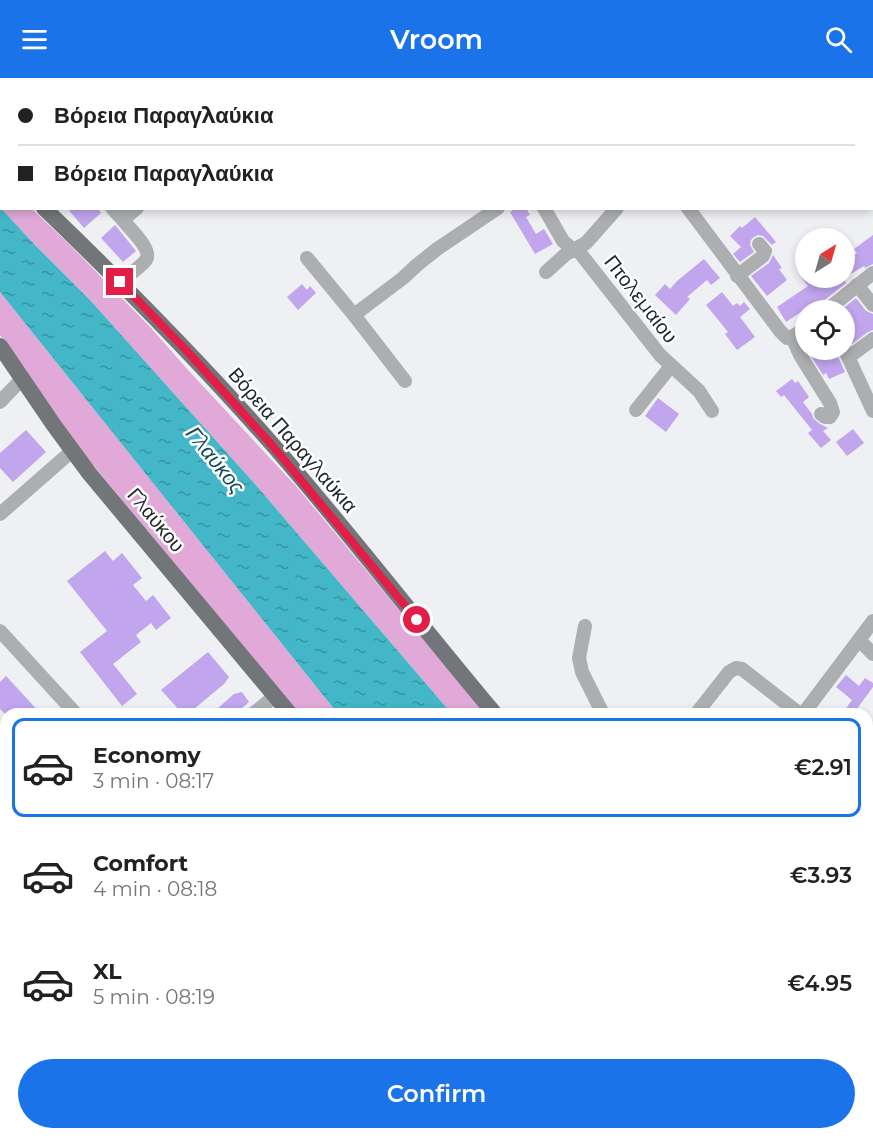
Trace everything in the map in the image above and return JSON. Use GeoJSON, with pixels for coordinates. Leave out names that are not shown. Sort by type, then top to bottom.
{"type":"FeatureCollection","features":[{"type":"Feature","properties":{"kind":"main road","name":"Βόρεια Παραγλαύκια"},"geometry":{"type":"LineString","coordinates":[[46,210],[194,358],[271,444],[490,708]]}},
{"type":"Feature","properties":{"kind":"main road","name":"Γλαύκου"},"geometry":{"type":"LineString","coordinates":[[0,346],[12,372],[72,451],[285,708]]}},
{"type":"Feature","properties":{"kind":"street"},"geometry":{"type":"LineString","coordinates":[[114,210],[147,249],[148,255],[146,260],[120,282]]}},
{"type":"Feature","properties":{"kind":"street"},"geometry":{"type":"LineString","coordinates":[[123,220],[135,210]]}},
{"type":"Feature","properties":{"kind":"street"},"geometry":{"type":"LineString","coordinates":[[354,315],[437,249],[495,210]]}},
{"type":"Feature","properties":{"kind":"street","name":"Πτολεμαίου"},"geometry":{"type":"LineString","coordinates":[[545,210],[563,241],[580,253],[660,355],[699,391],[712,411]]}},
{"type":"Feature","properties":{"kind":"street"},"geometry":{"type":"LineString","coordinates":[[546,272],[566,254],[588,241],[615,210]]}},
{"type":"Feature","properties":{"kind":"street"},"geometry":{"type":"LineString","coordinates":[[689,210],[784,336],[788,338],[795,335]]}},
{"type":"Feature","properties":{"kind":"street"},"geometry":{"type":"LineString","coordinates":[[737,276],[763,256],[765,251],[759,244]]}},
{"type":"Feature","properties":{"kind":"street"},"geometry":{"type":"LineString","coordinates":[[307,258],[405,381]]}},
{"type":"Feature","properties":{"kind":"street"},"geometry":{"type":"LineString","coordinates":[[839,300],[873,273]]}},
{"type":"Feature","properties":{"kind":"street"},"geometry":{"type":"LineString","coordinates":[[857,285],[873,305]]}},
{"type":"Feature","properties":{"kind":"street"},"geometry":{"type":"LineString","coordinates":[[792,337],[800,355],[832,406],[831,416],[825,417],[821,414]]}},
{"type":"Feature","properties":{"kind":"street"},"geometry":{"type":"LineString","coordinates":[[855,349],[873,339]]}},
{"type":"Feature","properties":{"kind":"street"},"geometry":{"type":"LineString","coordinates":[[850,360],[872,407]]}},
{"type":"Feature","properties":{"kind":"street"},"geometry":{"type":"LineString","coordinates":[[636,410],[671,366]]}},
{"type":"Feature","properties":{"kind":"street"},"geometry":{"type":"LineString","coordinates":[[0,402],[12,372]]}},
{"type":"Feature","properties":{"kind":"street"},"geometry":{"type":"LineString","coordinates":[[0,514],[72,451]]}},
{"type":"Feature","properties":{"kind":"street"},"geometry":{"type":"LineString","coordinates":[[807,708],[873,621]]}},
{"type":"Feature","properties":{"kind":"street"},"geometry":{"type":"LineString","coordinates":[[585,626],[579,658],[582,672],[600,708]]}},
{"type":"Feature","properties":{"kind":"street"},"geometry":{"type":"LineString","coordinates":[[0,632],[70,708]]}},
{"type":"Feature","properties":{"kind":"street"},"geometry":{"type":"LineString","coordinates":[[859,640],[873,654]]}},
{"type":"Feature","properties":{"kind":"street"},"geometry":{"type":"LineString","coordinates":[[701,708],[729,672],[736,668],[742,669],[794,708]]}},
{"type":"Feature","properties":{"kind":"street"},"geometry":{"type":"LineString","coordinates":[[261,708],[275,696]]}},
{"type":"Feature","properties":{"kind":"shaded area"},"geometry":{"type":"Polygon","coordinates":[[[3,210],[33,210],[152,329],[295,485],[481,708],[447,708],[255,484],[90,300],[3,210]]]}},
{"type":"Feature","properties":{"kind":"shaded area"},"geometry":{"type":"Polygon","coordinates":[[[0,292],[333,708],[294,708],[80,449],[0,335],[0,292]]]}},
{"type":"Feature","properties":{"kind":"water","name":"Γλαύκος"},"geometry":{"type":"Polygon","coordinates":[[[0,210],[3,210],[90,300],[255,484],[447,708],[333,708],[0,292],[0,210]]]}},
{"type":"Feature","properties":{"kind":"building"},"geometry":{"type":"Polygon","coordinates":[[[69,210],[99,210],[101,213],[84,228],[69,210]]]}},
{"type":"Feature","properties":{"kind":"building"},"geometry":{"type":"Polygon","coordinates":[[[527,210],[530,215],[526,217],[536,234],[544,229],[553,244],[535,254],[510,212],[527,210]]]}},
{"type":"Feature","properties":{"kind":"building"},"geometry":{"type":"Polygon","coordinates":[[[755,217],[776,242],[772,245],[763,236],[754,237],[750,245],[754,252],[740,262],[733,254],[741,247],[730,236],[740,226],[742,228],[755,217]]]}},
{"type":"Feature","properties":{"kind":"building"},"geometry":{"type":"Polygon","coordinates":[[[115,225],[136,251],[123,262],[101,238],[115,225]]]}},
{"type":"Feature","properties":{"kind":"building"},"geometry":{"type":"Polygon","coordinates":[[[873,235],[873,264],[855,271],[855,254],[857,253],[855,248],[873,235]]]}},
{"type":"Feature","properties":{"kind":"building"},"geometry":{"type":"Polygon","coordinates":[[[773,255],[787,280],[767,296],[751,276],[769,263],[773,255]]]}},
{"type":"Feature","properties":{"kind":"building"},"geometry":{"type":"Polygon","coordinates":[[[704,259],[720,278],[711,285],[707,280],[687,297],[690,299],[676,315],[655,295],[665,284],[670,289],[704,259]]]}},
{"type":"Feature","properties":{"kind":"building"},"geometry":{"type":"Polygon","coordinates":[[[302,284],[307,290],[310,286],[316,293],[298,310],[287,297],[302,284]]]}},
{"type":"Feature","properties":{"kind":"building"},"geometry":{"type":"Polygon","coordinates":[[[805,288],[840,288],[824,300],[795,300],[795,316],[786,322],[777,307],[805,288]]]}},
{"type":"Feature","properties":{"kind":"building"},"geometry":{"type":"Polygon","coordinates":[[[722,292],[733,306],[737,303],[740,306],[744,302],[750,309],[740,317],[755,337],[737,350],[725,334],[728,332],[706,305],[722,292]]]}},
{"type":"Feature","properties":{"kind":"building"},"geometry":{"type":"Polygon","coordinates":[[[856,298],[866,311],[873,314],[873,330],[855,342],[855,300],[856,298]]]}},
{"type":"Feature","properties":{"kind":"building"},"geometry":{"type":"Polygon","coordinates":[[[813,360],[840,360],[845,372],[829,379],[826,373],[823,375],[813,360]]]}},
{"type":"Feature","properties":{"kind":"building"},"geometry":{"type":"Polygon","coordinates":[[[792,379],[795,383],[798,381],[809,397],[803,402],[813,418],[828,428],[823,431],[831,440],[821,448],[808,433],[812,430],[784,395],[781,397],[776,391],[792,379]]]}},
{"type":"Feature","properties":{"kind":"building"},"geometry":{"type":"Polygon","coordinates":[[[658,398],[679,414],[666,432],[645,416],[658,398]]]}},
{"type":"Feature","properties":{"kind":"building"},"geometry":{"type":"Polygon","coordinates":[[[853,429],[864,443],[847,456],[836,442],[853,429]]]}},
{"type":"Feature","properties":{"kind":"building"},"geometry":{"type":"Polygon","coordinates":[[[26,430],[46,452],[13,482],[0,468],[0,453],[26,430]]]}},
{"type":"Feature","properties":{"kind":"building"},"geometry":{"type":"Polygon","coordinates":[[[105,551],[113,561],[122,553],[142,578],[133,585],[146,601],[153,595],[171,618],[156,630],[151,623],[136,635],[141,642],[113,664],[137,694],[122,706],[80,652],[107,631],[67,581],[105,551]]]}},
{"type":"Feature","properties":{"kind":"building"},"geometry":{"type":"Polygon","coordinates":[[[208,652],[229,677],[195,708],[178,708],[161,690],[208,652]]]}},
{"type":"Feature","properties":{"kind":"building"},"geometry":{"type":"Polygon","coordinates":[[[846,675],[859,686],[865,678],[873,683],[873,687],[857,708],[846,708],[852,700],[836,687],[846,675]]]}},
{"type":"Feature","properties":{"kind":"building"},"geometry":{"type":"Polygon","coordinates":[[[6,676],[35,708],[0,708],[0,682],[6,676]]]}},
{"type":"Feature","properties":{"kind":"building"},"geometry":{"type":"Polygon","coordinates":[[[242,692],[249,702],[242,708],[218,708],[234,694],[242,692]]]}},
{"type":"Feature","properties":{"kind":"route"},"geometry":{"type":"LineString","coordinates":[[120,282],[186,350],[271,444],[417,620]]}}]}
